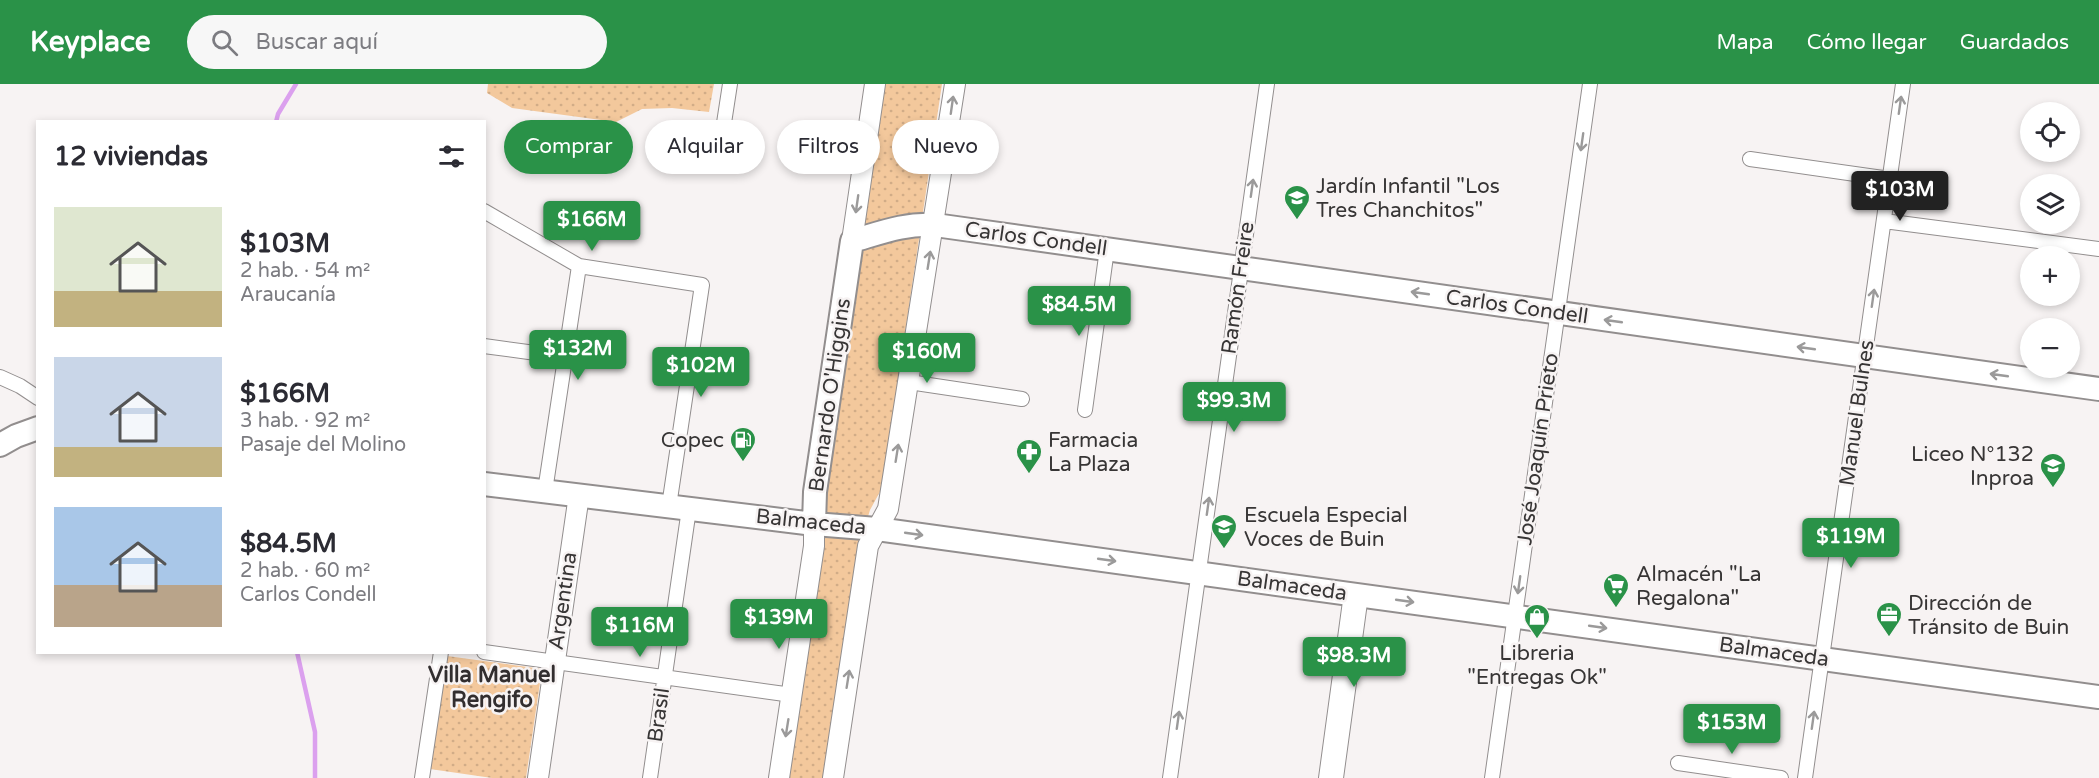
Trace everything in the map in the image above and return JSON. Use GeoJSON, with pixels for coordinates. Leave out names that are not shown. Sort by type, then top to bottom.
{"type":"FeatureCollection","features":[{"type":"Feature","properties":{"kind":"main road","name":"Bernardo O'Higgins"},"geometry":{"type":"LineString","coordinates":[[779,778],[814,546],[815,492],[875,84]]}},
{"type":"Feature","properties":{"kind":"main road"},"geometry":{"type":"LineString","coordinates":[[833,778],[868,546],[888,509],[955,84]]}},
{"type":"Feature","properties":{"kind":"main road","name":"Carlos Condell"},"geometry":{"type":"LineString","coordinates":[[852,241],[904,226],[934,225],[2099,389]]}},
{"type":"Feature","properties":{"kind":"main road"},"geometry":{"type":"LineString","coordinates":[[0,445],[36,429]]}},
{"type":"Feature","properties":{"kind":"main road","name":"Balmaceda"},"geometry":{"type":"LineString","coordinates":[[486,484],[814,524],[877,529],[2099,697]]}},
{"type":"Feature","properties":{"kind":"main road","name":"Argentina"},"geometry":{"type":"LineString","coordinates":[[538,778],[579,495]]}},
{"type":"Feature","properties":{"kind":"street"},"geometry":{"type":"LineString","coordinates":[[724,120],[730,84]]}},
{"type":"Feature","properties":{"kind":"street","name":"Ramón Freire"},"geometry":{"type":"LineString","coordinates":[[1170,778],[1267,84]]}},
{"type":"Feature","properties":{"kind":"street","name":"José Joaquín Prieto"},"geometry":{"type":"LineString","coordinates":[[1492,778],[1590,84]]}},
{"type":"Feature","properties":{"kind":"street","name":"Manuel Bulnes"},"geometry":{"type":"LineString","coordinates":[[1805,778],[1903,84]]}},
{"type":"Feature","properties":{"kind":"street"},"geometry":{"type":"LineString","coordinates":[[1750,159],[1890,179]]}},
{"type":"Feature","properties":{"kind":"street"},"geometry":{"type":"LineString","coordinates":[[486,212],[579,266],[545,491]]}},
{"type":"Feature","properties":{"kind":"street"},"geometry":{"type":"LineString","coordinates":[[1884,221],[2099,249]]}},
{"type":"Feature","properties":{"kind":"street"},"geometry":{"type":"LineString","coordinates":[[1085,410],[1107,249]]}},
{"type":"Feature","properties":{"kind":"street","name":"Brasil"},"geometry":{"type":"LineString","coordinates":[[579,266],[702,285],[664,677],[650,778]]}},
{"type":"Feature","properties":{"kind":"street"},"geometry":{"type":"LineString","coordinates":[[486,346],[565,357]]}},
{"type":"Feature","properties":{"kind":"street"},"geometry":{"type":"LineString","coordinates":[[0,377],[36,397]]}},
{"type":"Feature","properties":{"kind":"street"},"geometry":{"type":"LineString","coordinates":[[909,382],[1022,399]]}},
{"type":"Feature","properties":{"kind":"street"},"geometry":{"type":"LineString","coordinates":[[1326,778],[1356,594]]}},
{"type":"Feature","properties":{"kind":"street"},"geometry":{"type":"LineString","coordinates":[[1336,778],[1356,594]]}},
{"type":"Feature","properties":{"kind":"street"},"geometry":{"type":"LineString","coordinates":[[486,652],[792,695]]}},
{"type":"Feature","properties":{"kind":"street"},"geometry":{"type":"LineString","coordinates":[[423,778],[441,654]]}},
{"type":"Feature","properties":{"kind":"street"},"geometry":{"type":"LineString","coordinates":[[1678,763],[1781,778]]}},
{"type":"Feature","properties":{"kind":"shaded area"},"geometry":{"type":"Polygon","coordinates":[[[488,84],[714,84],[709,112],[672,108],[642,109],[620,120],[601,120],[512,108],[487,93],[488,84]]]}},
{"type":"Feature","properties":{"kind":"shaded area"},"geometry":{"type":"Polygon","coordinates":[[[883,84],[942,84],[937,120],[892,120],[892,174],[929,174],[882,488],[870,510],[857,552],[824,778],[786,778],[870,174],[880,174],[880,120],[878,120],[883,84]]]}},
{"type":"Feature","properties":{"kind":"shaded area"},"geometry":{"type":"Polygon","coordinates":[[[447,656],[542,669],[526,778],[492,778],[430,769],[447,656]]]}},
{"type":"Feature","properties":{"kind":"waterway"},"geometry":{"type":"LineString","coordinates":[[276,120],[296,84]]}},
{"type":"Feature","properties":{"kind":"waterway"},"geometry":{"type":"LineString","coordinates":[[297,654],[315,732],[315,778]]}},
{"type":"Feature","properties":{"kind":"place","name":"Jardín Infantil \"Los Tres Chanchitos\""},"geometry":{"type":"Point","coordinates":[1297,221]}},
{"type":"Feature","properties":{"kind":"place","name":"Copec"},"geometry":{"type":"Point","coordinates":[743,463]}},
{"type":"Feature","properties":{"kind":"place","name":"Farmacia La Plaza"},"geometry":{"type":"Point","coordinates":[1029,475]}},
{"type":"Feature","properties":{"kind":"place","name":"Liceo N°132 Inproa"},"geometry":{"type":"Point","coordinates":[2053,489]}},
{"type":"Feature","properties":{"kind":"place","name":"Escuela Especial Voces de Buin"},"geometry":{"type":"Point","coordinates":[1224,550]}},
{"type":"Feature","properties":{"kind":"place","name":"Almacén \"La Regalona\""},"geometry":{"type":"Point","coordinates":[1616,609]}},
{"type":"Feature","properties":{"kind":"place","name":"Dirección de Tránsito de Buin"},"geometry":{"type":"Point","coordinates":[1889,638]}},
{"type":"Feature","properties":{"kind":"place","name":"Libreria \"Entregas Ok\""},"geometry":{"type":"Point","coordinates":[1537,640]}},
{"type":"Feature","properties":{"kind":"district","name":"Villa Manuel Rengifo"},"geometry":{"type":"Point","coordinates":[492,688]}}]}
